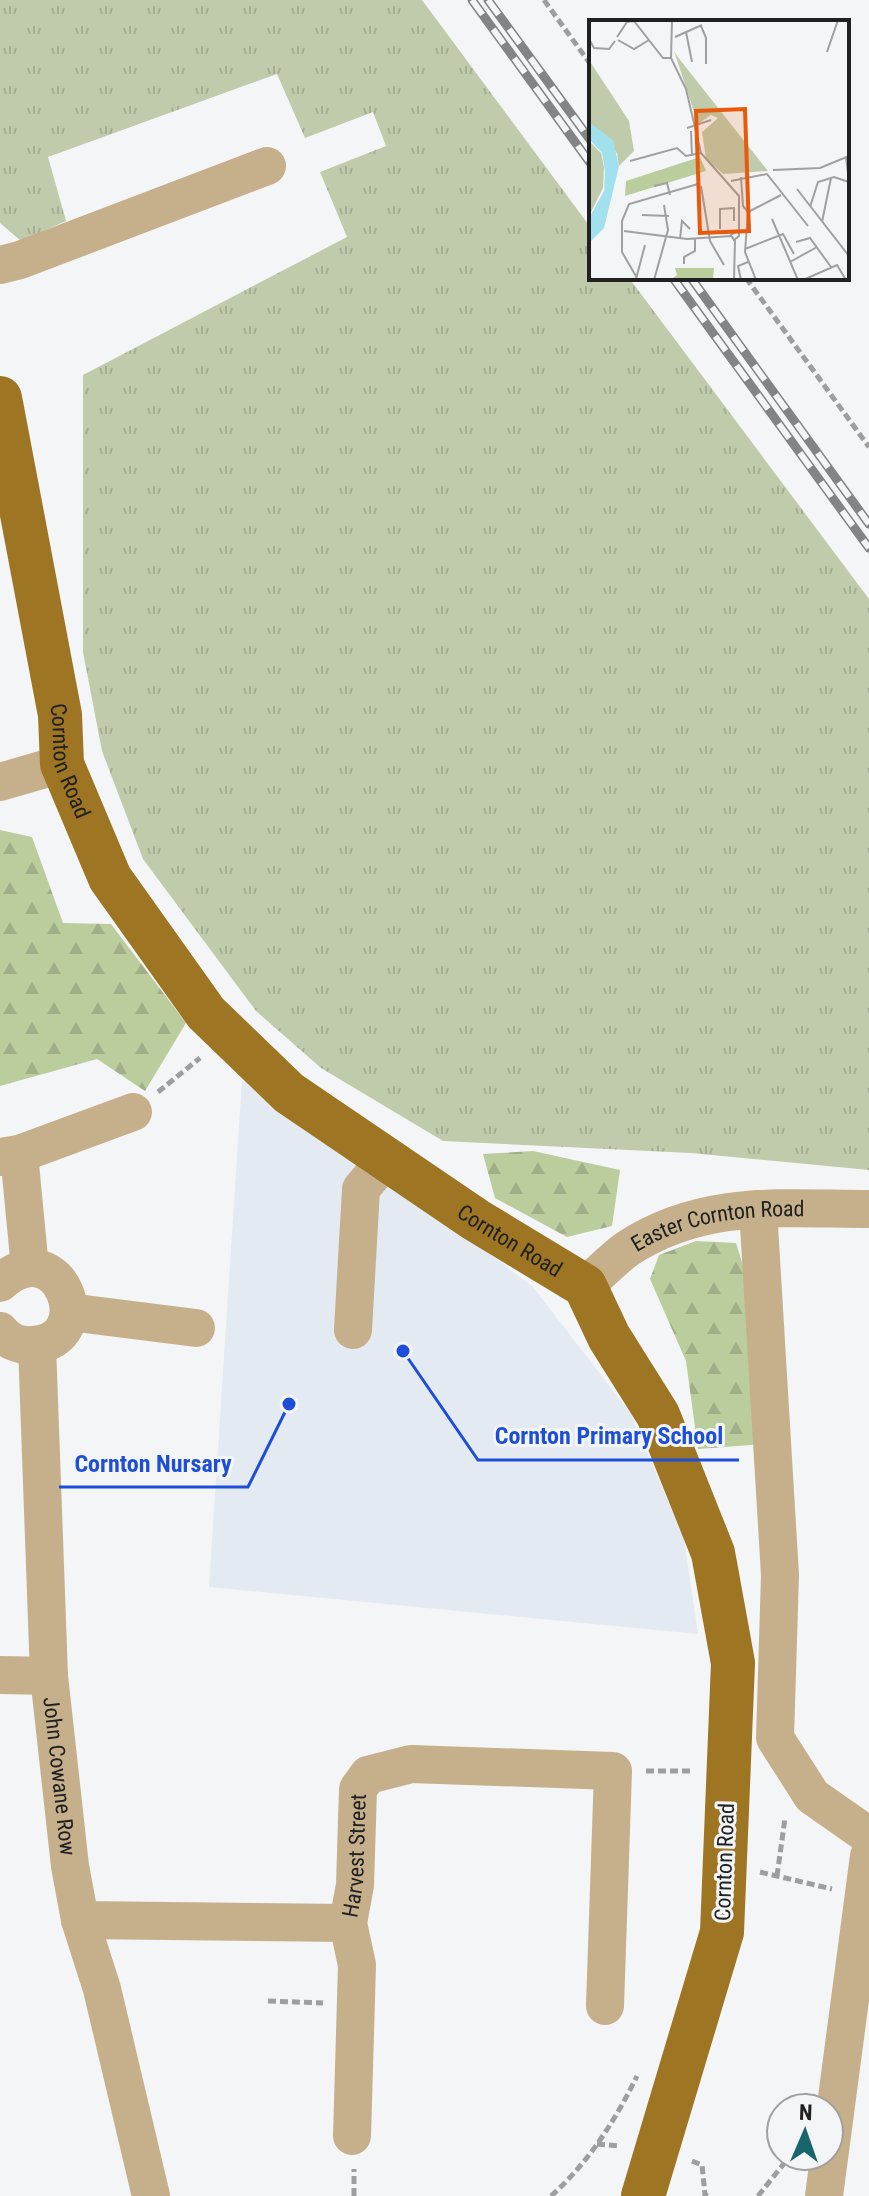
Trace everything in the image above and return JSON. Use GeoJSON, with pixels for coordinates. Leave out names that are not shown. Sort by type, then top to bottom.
{"type":"FeatureCollection","features":[{"type":"Feature","properties":{"kind":"main road","name":"Cornton Road"},"geometry":{"type":"LineString","coordinates":[[0,398],[60,715],[62,764],[110,878],[206,1013],[289,1093],[476,1220],[585,1286],[609,1337],[658,1415],[713,1553],[733,1663],[722,1932],[643,2196]]}},
{"type":"Feature","properties":{"kind":"main road"},"geometry":{"type":"LineString","coordinates":[[605,2196],[636,2196]]}},
{"type":"Feature","properties":{"kind":"street"},"geometry":{"type":"LineString","coordinates":[[0,265],[267,166]]}},
{"type":"Feature","properties":{"kind":"street"},"geometry":{"type":"LineString","coordinates":[[0,782],[62,764]]}},
{"type":"Feature","properties":{"kind":"street"},"geometry":{"type":"LineString","coordinates":[[0,1331],[13,1342],[37,1345],[59,1334],[69,1312],[69,1299],[64,1286],[55,1277],[43,1270],[15,1276],[9,1155],[133,1112]]}},
{"type":"Feature","properties":{"kind":"street"},"geometry":{"type":"LineString","coordinates":[[353,1330],[361,1189],[385,1160]]}},
{"type":"Feature","properties":{"kind":"street","name":"Easter Cornton Road"},"geometry":{"type":"LineString","coordinates":[[585,1286],[627,1250],[695,1217],[737,1209],[869,1209]]}},
{"type":"Feature","properties":{"kind":"street"},"geometry":{"type":"LineString","coordinates":[[758,1209],[780,1575],[775,1738],[812,1796],[869,1836]]}},
{"type":"Feature","properties":{"kind":"street"},"geometry":{"type":"LineString","coordinates":[[69,1312],[196,1328]]}},
{"type":"Feature","properties":{"kind":"street","name":"John Cowane Row"},"geometry":{"type":"LineString","coordinates":[[37,1345],[49,1676],[70,1866],[80,1920],[102,1989],[151,2196]]}},
{"type":"Feature","properties":{"kind":"street"},"geometry":{"type":"LineString","coordinates":[[0,1675],[49,1676]]}},
{"type":"Feature","properties":{"kind":"street","name":"Harvest Street"},"geometry":{"type":"LineString","coordinates":[[352,2136],[357,1965],[348,1923],[355,1885],[358,1789],[368,1775],[411,1764],[613,1771]]}},
{"type":"Feature","properties":{"kind":"street"},"geometry":{"type":"LineString","coordinates":[[605,2006],[613,1771]]}},
{"type":"Feature","properties":{"kind":"street"},"geometry":{"type":"LineString","coordinates":[[824,2196],[869,1856]]}},
{"type":"Feature","properties":{"kind":"street"},"geometry":{"type":"LineString","coordinates":[[80,1920],[348,1923]]}},
{"type":"Feature","properties":{"kind":"path"},"geometry":{"type":"LineString","coordinates":[[544,0],[589,62]]}},
{"type":"Feature","properties":{"kind":"path"},"geometry":{"type":"LineString","coordinates":[[747,280],[869,447]]}},
{"type":"Feature","properties":{"kind":"path"},"geometry":{"type":"LineString","coordinates":[[133,1112],[228,1035]]}},
{"type":"Feature","properties":{"kind":"path"},"geometry":{"type":"LineString","coordinates":[[613,1771],[727,1772]]}},
{"type":"Feature","properties":{"kind":"path"},"geometry":{"type":"LineString","coordinates":[[724,1864],[864,1897]]}},
{"type":"Feature","properties":{"kind":"path"},"geometry":{"type":"LineString","coordinates":[[268,2001],[325,2003]]}},
{"type":"Feature","properties":{"kind":"path"},"geometry":{"type":"LineString","coordinates":[[551,2196],[575,2174],[597,2144],[620,2111],[639,2072]]}},
{"type":"Feature","properties":{"kind":"path"},"geometry":{"type":"LineString","coordinates":[[758,2196],[777,2172]]}},
{"type":"Feature","properties":{"kind":"shaded area"},"geometry":{"type":"Polygon","coordinates":[[[242,1080],[308,1131],[441,1217],[533,1287],[631,1414],[684,1539],[698,1634],[209,1587],[242,1080]]]}},
{"type":"Feature","properties":{"kind":"green space"},"geometry":{"type":"Polygon","coordinates":[[[0,0],[422,0],[589,225],[589,280],[630,280],[869,599],[869,1170],[691,1153],[443,1141],[321,1068],[256,1011],[143,859],[102,751],[83,652],[83,375],[347,237],[320,172],[386,146],[373,112],[305,138],[277,74],[48,157],[66,221],[21,241],[0,223],[0,0]]]}},
{"type":"Feature","properties":{"kind":"green space"},"geometry":{"type":"Polygon","coordinates":[[[0,830],[32,837],[63,923],[111,924],[186,1023],[145,1091],[97,1059],[0,1086],[0,830]]]}},
{"type":"Feature","properties":{"kind":"green space"},"geometry":{"type":"Polygon","coordinates":[[[533,1151],[620,1170],[612,1226],[567,1237],[495,1198],[483,1154],[533,1151]]]}},
{"type":"Feature","properties":{"kind":"green space"},"geometry":{"type":"Polygon","coordinates":[[[696,1241],[736,1243],[750,1288],[764,1444],[698,1449],[686,1361],[650,1279],[659,1255],[696,1241]]]}},
{"type":"Feature","properties":{"kind":"railway"},"geometry":{"type":"LineString","coordinates":[[472,0],[589,161]]}},
{"type":"Feature","properties":{"kind":"railway"},"geometry":{"type":"LineString","coordinates":[[488,0],[589,138]]}},
{"type":"Feature","properties":{"kind":"railway"},"geometry":{"type":"LineString","coordinates":[[674,280],[869,548]]}},
{"type":"Feature","properties":{"kind":"railway"},"geometry":{"type":"LineString","coordinates":[[692,280],[869,524]]}},
{"type":"Feature","properties":{"kind":"place","name":"Cornton Primary School"},"geometry":{"type":"Point","coordinates":[403,1351]}},
{"type":"Feature","properties":{"kind":"place","name":"Cornton Nursary"},"geometry":{"type":"Point","coordinates":[289,1404]}}]}
